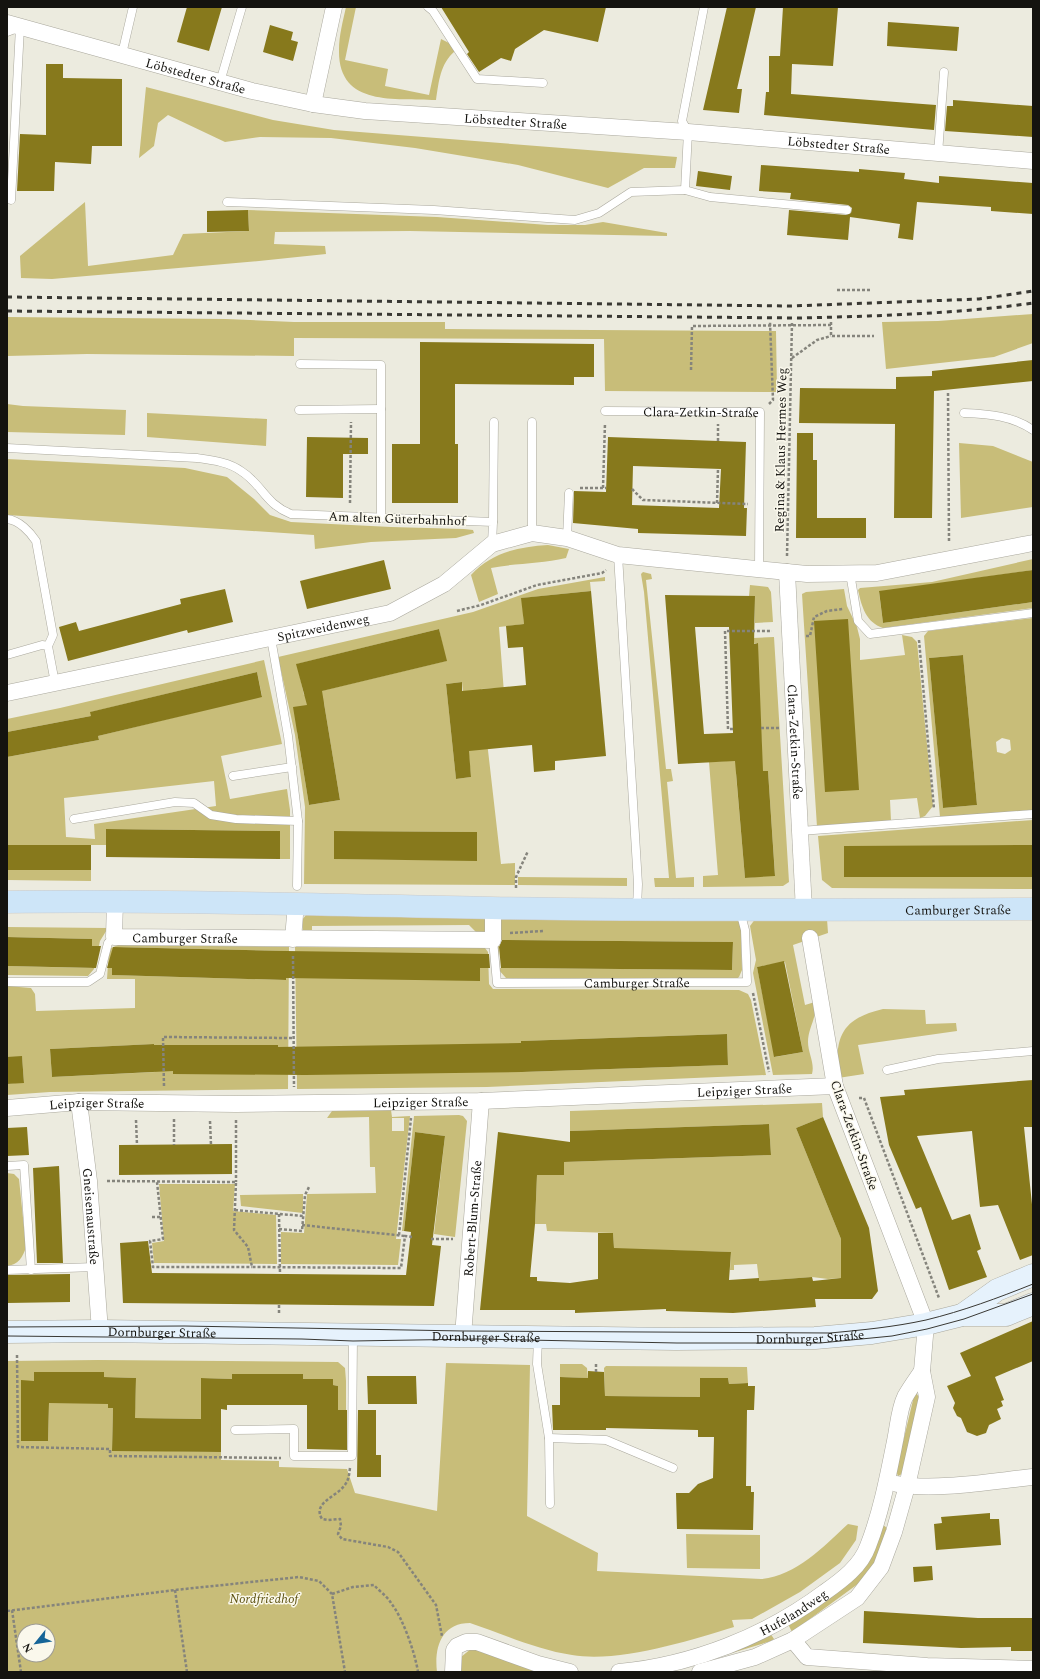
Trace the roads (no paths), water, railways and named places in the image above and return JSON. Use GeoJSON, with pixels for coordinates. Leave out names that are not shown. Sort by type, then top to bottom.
{"type":"FeatureCollection","features":[{"type":"Feature","properties":{"kind":"main road","name":"Camburger Straße"},"geometry":{"type":"LineString","coordinates":[[7,902],[115,901],[297,894],[493,908],[739,909],[804,911],[1033,909]]}},
{"type":"Feature","properties":{"kind":"street"},"geometry":{"type":"LineString","coordinates":[[313,104],[334,7]]}},
{"type":"Feature","properties":{"kind":"street","name":"Löbstedter Straße"},"geometry":{"type":"LineString","coordinates":[[12,28],[122,54],[252,91],[313,104],[364,111],[688,132],[1033,161]]}},
{"type":"Feature","properties":{"kind":"street","name":"Spitzweidenweg"},"geometry":{"type":"LineString","coordinates":[[7,693],[390,613],[444,584],[492,544],[532,533],[567,538],[618,559],[787,572],[877,573],[1033,543]]}},
{"type":"Feature","properties":{"kind":"street","name":"Clara-Zetkin-Straße"},"geometry":{"type":"LineString","coordinates":[[787,572],[804,911]]}},
{"type":"Feature","properties":{"kind":"street"},"geometry":{"type":"LineString","coordinates":[[293,939],[297,894]]}},
{"type":"Feature","properties":{"kind":"street","name":"Camburger Straße"},"geometry":{"type":"LineString","coordinates":[[115,901],[114,937],[493,940],[493,908]]}},
{"type":"Feature","properties":{"kind":"street","name":"Clara-Zetkin-Straße"},"geometry":{"type":"LineString","coordinates":[[810,938],[835,1086],[926,1324]]}},
{"type":"Feature","properties":{"kind":"street","name":"Leipziger Straße"},"geometry":{"type":"LineString","coordinates":[[7,1108],[79,1102],[236,1104],[294,1102],[481,1101],[772,1090],[835,1086]]}},
{"type":"Feature","properties":{"kind":"street","name":"Robert-Blum-Straße"},"geometry":{"type":"LineString","coordinates":[[463,1336],[469,1240],[481,1101]]}},
{"type":"Feature","properties":{"kind":"street","name":"Gneisenaustraße"},"geometry":{"type":"LineString","coordinates":[[79,1102],[88,1181],[100,1331]]}},
{"type":"Feature","properties":{"kind":"street","name":"Dornburger Straße"},"geometry":{"type":"LineString","coordinates":[[962,1315],[997,1290],[1033,1275]]}},
{"type":"Feature","properties":{"kind":"street","name":"Dornburger Straße"},"geometry":{"type":"LineString","coordinates":[[7,1332],[100,1331],[676,1340],[815,1338],[872,1333],[926,1324],[962,1315],[1006,1315],[1033,1304]]}},
{"type":"Feature","properties":{"kind":"street","name":"Hufelandweg"},"geometry":{"type":"LineString","coordinates":[[700,1672],[755,1657],[793,1640],[857,1598],[881,1567],[907,1486],[927,1397],[922,1371],[926,1324]]}},
{"type":"Feature","properties":{"kind":"street","name":"Hufelandweg"},"geometry":{"type":"LineString","coordinates":[[619,1672],[636,1671],[701,1655],[738,1643],[770,1627],[811,1603],[848,1575],[868,1548],[887,1483],[904,1398],[922,1371]]}},
{"type":"Feature","properties":{"kind":"street"},"geometry":{"type":"LineString","coordinates":[[887,1483],[907,1486],[939,1486],[1033,1478]]}},
{"type":"Feature","properties":{"kind":"street"},"geometry":{"type":"LineString","coordinates":[[793,1640],[807,1657],[927,1666],[1033,1669]]}},
{"type":"Feature","properties":{"kind":"street"},"geometry":{"type":"LineString","coordinates":[[453,1672],[454,1650],[457,1646],[466,1642],[476,1642],[538,1664],[570,1672]]}},
{"type":"Feature","properties":{"kind":"lane"},"geometry":{"type":"LineString","coordinates":[[122,54],[133,7]]}},
{"type":"Feature","properties":{"kind":"lane"},"geometry":{"type":"LineString","coordinates":[[220,82],[242,7]]}},
{"type":"Feature","properties":{"kind":"lane"},"geometry":{"type":"LineString","coordinates":[[428,7],[433,11],[477,78],[543,84]]}},
{"type":"Feature","properties":{"kind":"lane"},"geometry":{"type":"LineString","coordinates":[[685,190],[688,132],[682,121],[704,7]]}},
{"type":"Feature","properties":{"kind":"lane"},"geometry":{"type":"LineString","coordinates":[[12,28],[12,200]]}},
{"type":"Feature","properties":{"kind":"lane"},"geometry":{"type":"LineString","coordinates":[[938,154],[944,72]]}},
{"type":"Feature","properties":{"kind":"lane"},"geometry":{"type":"LineString","coordinates":[[227,202],[434,210],[575,220],[599,213],[631,192],[685,190],[710,197],[847,210]]}},
{"type":"Feature","properties":{"kind":"lane"},"geometry":{"type":"LineString","coordinates":[[300,364],[381,365],[380,518]]}},
{"type":"Feature","properties":{"kind":"lane"},"geometry":{"type":"LineString","coordinates":[[299,410],[381,409]]}},
{"type":"Feature","properties":{"kind":"lane","name":"Clara-Zetkin-Straße"},"geometry":{"type":"LineString","coordinates":[[604,411],[760,412],[759,569]]}},
{"type":"Feature","properties":{"kind":"lane"},"geometry":{"type":"LineString","coordinates":[[964,413],[1005,417],[1025,424],[1033,430]]}},
{"type":"Feature","properties":{"kind":"lane"},"geometry":{"type":"LineString","coordinates":[[492,544],[494,422]]}},
{"type":"Feature","properties":{"kind":"lane"},"geometry":{"type":"LineString","coordinates":[[532,422],[532,533]]}},
{"type":"Feature","properties":{"kind":"lane","name":"Am alten Güterbahnhof"},"geometry":{"type":"LineString","coordinates":[[7,448],[197,458],[218,462],[240,470],[255,482],[266,498],[280,510],[291,514],[493,522]]}},
{"type":"Feature","properties":{"kind":"lane"},"geometry":{"type":"LineString","coordinates":[[567,538],[569,493]]}},
{"type":"Feature","properties":{"kind":"lane"},"geometry":{"type":"LineString","coordinates":[[7,519],[16,522],[30,533],[36,541],[53,635],[48,646],[55,683]]}},
{"type":"Feature","properties":{"kind":"lane"},"geometry":{"type":"LineString","coordinates":[[618,559],[638,884],[637,909]]}},
{"type":"Feature","properties":{"kind":"lane"},"geometry":{"type":"LineString","coordinates":[[850,573],[858,621],[870,634],[1033,613]]}},
{"type":"Feature","properties":{"kind":"lane"},"geometry":{"type":"LineString","coordinates":[[271,638],[292,767],[298,821],[297,894]]}},
{"type":"Feature","properties":{"kind":"lane"},"geometry":{"type":"LineString","coordinates":[[7,655],[42,645],[48,646]]}},
{"type":"Feature","properties":{"kind":"lane"},"geometry":{"type":"LineString","coordinates":[[233,776],[292,767]]}},
{"type":"Feature","properties":{"kind":"lane"},"geometry":{"type":"LineString","coordinates":[[74,819],[175,802],[194,803],[211,815],[236,818],[298,821]]}},
{"type":"Feature","properties":{"kind":"lane"},"geometry":{"type":"LineString","coordinates":[[800,831],[1033,814]]}},
{"type":"Feature","properties":{"kind":"lane","name":"Camburger Straße"},"geometry":{"type":"LineString","coordinates":[[493,940],[497,983],[747,982],[745,930],[739,909]]}},
{"type":"Feature","properties":{"kind":"lane"},"geometry":{"type":"LineString","coordinates":[[7,982],[88,982],[100,974],[108,943],[114,937]]}},
{"type":"Feature","properties":{"kind":"lane"},"geometry":{"type":"LineString","coordinates":[[887,1070],[938,1059],[1033,1051]]}},
{"type":"Feature","properties":{"kind":"lane"},"geometry":{"type":"LineString","coordinates":[[7,1166],[24,1165],[31,1270]]}},
{"type":"Feature","properties":{"kind":"lane"},"geometry":{"type":"LineString","coordinates":[[7,1270],[95,1267]]}},
{"type":"Feature","properties":{"kind":"lane"},"geometry":{"type":"LineString","coordinates":[[235,1430],[294,1429],[294,1456],[352,1456],[353,1336]]}},
{"type":"Feature","properties":{"kind":"lane"},"geometry":{"type":"LineString","coordinates":[[538,1337],[537,1364],[549,1438],[550,1504]]}},
{"type":"Feature","properties":{"kind":"lane"},"geometry":{"type":"LineString","coordinates":[[549,1438],[606,1440],[673,1468]]}},
{"type":"Feature","properties":{"kind":"tram line"},"geometry":{"type":"LineString","coordinates":[[7,1327],[184,1326],[463,1331],[830,1333],[926,1320],[980,1304],[1033,1284]]}},
{"type":"Feature","properties":{"kind":"tram line"},"geometry":{"type":"LineString","coordinates":[[7,1336],[302,1339],[353,1341],[476,1339],[677,1343],[820,1343],[892,1336],[927,1329],[964,1319],[1033,1294]]}},
{"type":"Feature","properties":{"kind":"railway"},"geometry":{"type":"LineString","coordinates":[[7,297],[791,306],[979,299],[1033,291]]}},
{"type":"Feature","properties":{"kind":"railway"},"geometry":{"type":"LineString","coordinates":[[7,311],[799,318],[945,312],[1033,303]]}},
{"type":"Feature","properties":{"kind":"park label","name":"Nordfriedhof"},"geometry":{"type":"Point","coordinates":[264,1598]}}]}
